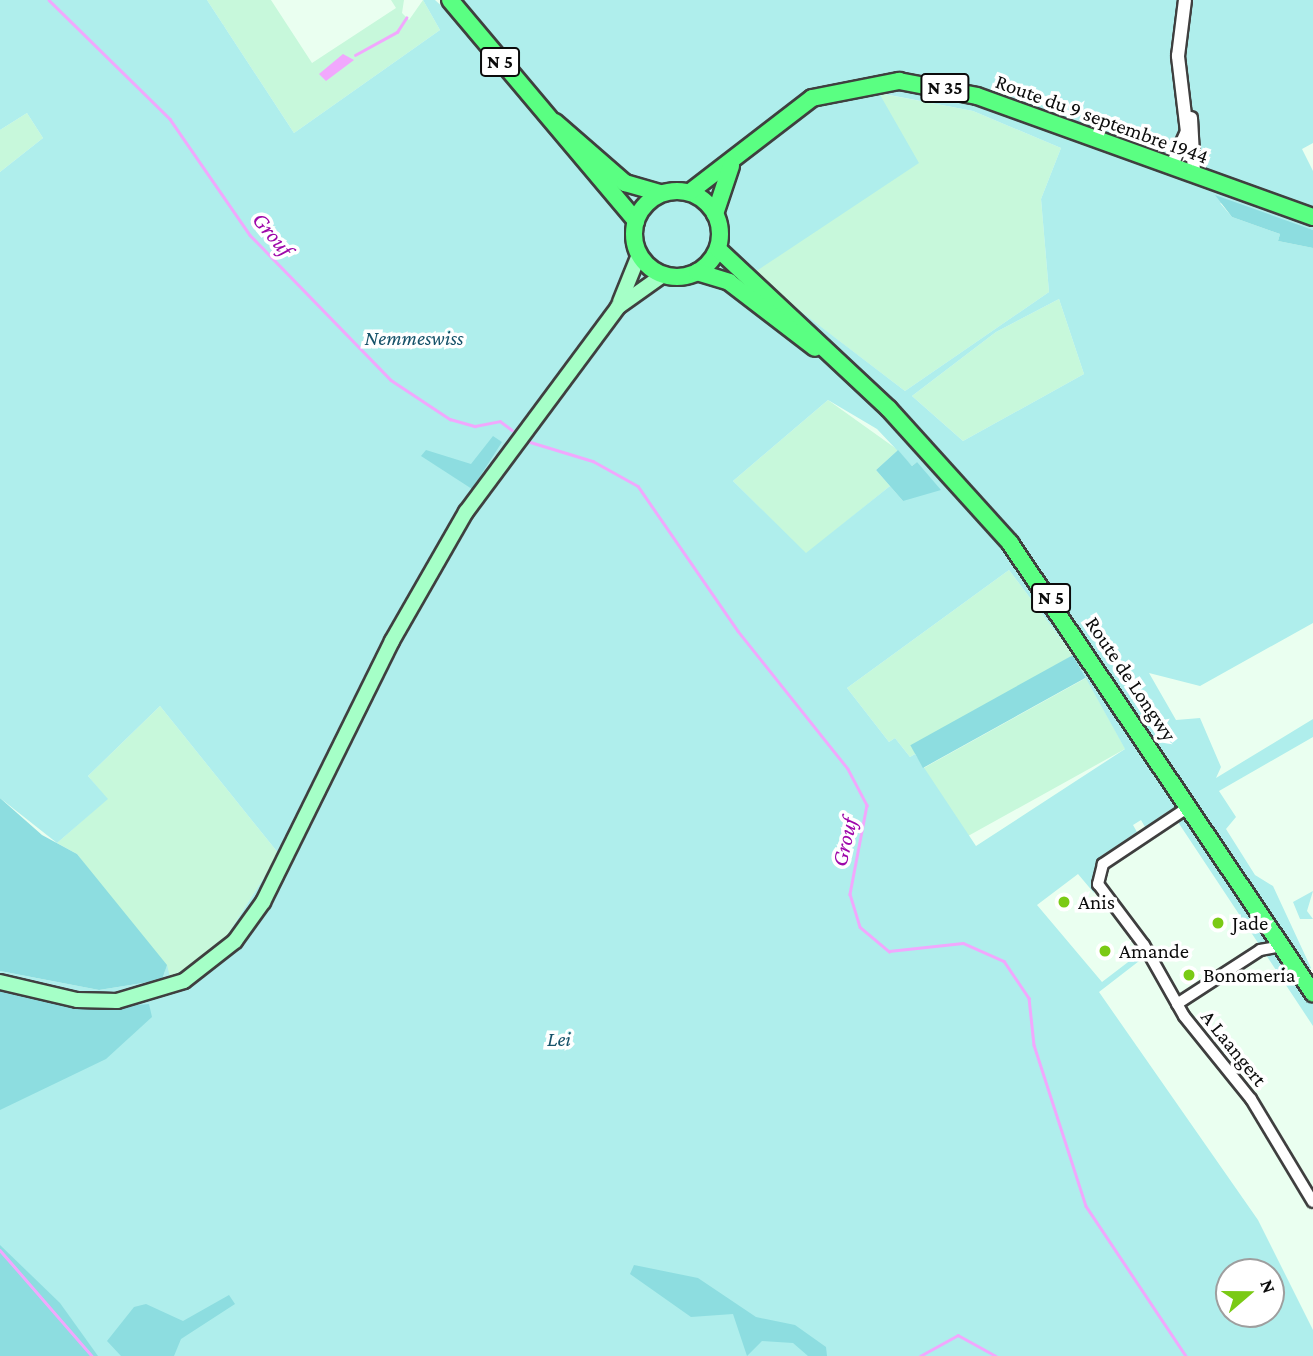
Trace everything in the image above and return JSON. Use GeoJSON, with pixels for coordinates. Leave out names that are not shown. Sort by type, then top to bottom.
{"type":"FeatureCollection","features":[{"type":"Feature","properties":{"kind":"main road","name":"N 5"},"geometry":{"type":"LineString","coordinates":[[450,0],[636,221]]}},
{"type":"Feature","properties":{"kind":"main road","name":"Route du 9 septembre 1944"},"geometry":{"type":"LineString","coordinates":[[732,164],[768,127],[812,99],[899,81],[977,96],[1313,217]]}},
{"type":"Feature","properties":{"kind":"main road","name":"N 5"},"geometry":{"type":"LineString","coordinates":[[553,121],[625,183],[660,193],[690,192]]}},
{"type":"Feature","properties":{"kind":"main road","name":"N 35"},"geometry":{"type":"LineString","coordinates":[[690,192],[732,164]]}},
{"type":"Feature","properties":{"kind":"main road","name":"N 35"},"geometry":{"type":"LineString","coordinates":[[715,214],[732,164]]}},
{"type":"Feature","properties":{"kind":"main road"},"geometry":{"type":"LineString","coordinates":[[690,192],[715,214],[718,248],[696,272]]}},
{"type":"Feature","properties":{"kind":"main road"},"geometry":{"type":"LineString","coordinates":[[0,982],[76,1000],[117,1001],[184,981],[235,941],[268,893],[392,642],[466,512],[618,307],[639,255],[636,221],[660,193]]}},
{"type":"Feature","properties":{"kind":"main road","name":"Route de Longwy"},"geometry":{"type":"LineString","coordinates":[[718,248],[729,266],[858,378],[1010,542],[1190,806],[1313,993]]}},
{"type":"Feature","properties":{"kind":"main road"},"geometry":{"type":"LineString","coordinates":[[618,307],[663,275],[639,255]]}},
{"type":"Feature","properties":{"kind":"main road","name":"N 5"},"geometry":{"type":"LineString","coordinates":[[663,275],[696,272]]}},
{"type":"Feature","properties":{"kind":"main road","name":"Route de Longwy"},"geometry":{"type":"LineString","coordinates":[[696,272],[729,282],[858,378]]}},
{"type":"Feature","properties":{"kind":"street"},"geometry":{"type":"LineString","coordinates":[[1172,165],[1186,132],[1180,84],[1185,0]]}},
{"type":"Feature","properties":{"kind":"street"},"geometry":{"type":"LineString","coordinates":[[1180,84],[1196,136],[1194,173]]}},
{"type":"Feature","properties":{"kind":"street","name":"A Laangert"},"geometry":{"type":"LineString","coordinates":[[1190,806],[1111,858],[1099,874],[1102,894],[1144,945],[1177,1004],[1251,1098],[1313,1202]]}},
{"type":"Feature","properties":{"kind":"street"},"geometry":{"type":"LineString","coordinates":[[1177,1004],[1259,950],[1282,946]]}},
{"type":"Feature","properties":{"kind":"green space"},"geometry":{"type":"Polygon","coordinates":[[[0,0],[207,0],[294,133],[440,30],[423,0],[435,0],[485,46],[450,0],[1313,0],[1313,143],[1302,149],[1313,171],[1313,230],[1220,203],[1232,217],[1280,234],[1278,241],[1313,248],[1313,623],[1200,686],[1149,673],[1176,720],[1200,718],[1221,767],[1216,778],[1313,719],[1313,737],[1219,791],[1236,817],[1226,829],[1255,875],[1273,886],[1311,968],[1301,975],[1313,993],[1313,1026],[1170,810],[1145,827],[1141,820],[1133,825],[1137,832],[1100,857],[1094,893],[1078,874],[1037,905],[1102,982],[1136,956],[1143,958],[1099,992],[1258,1220],[1277,1258],[1215,1258],[1215,1328],[1285,1328],[1285,1274],[1313,1330],[1313,1356],[0,1356],[0,971],[99,990],[162,980],[167,965],[170,977],[197,963],[228,934],[279,854],[160,706],[88,776],[108,799],[57,843],[0,798],[0,172],[43,138],[27,113],[0,130],[0,0]],[[879,93],[919,163],[752,274],[905,391],[1049,292],[1041,199],[1061,148],[973,111],[879,93]],[[1196,136],[1173,165],[1193,173],[1196,136]],[[1059,299],[996,332],[912,396],[963,441],[1084,374],[1059,299]],[[828,400],[733,481],[806,553],[890,486],[903,501],[917,462],[912,466],[877,429],[828,400]],[[1009,570],[847,688],[889,742],[895,738],[910,757],[915,754],[976,846],[1125,749],[1073,655],[1009,570]]]}},
{"type":"Feature","properties":{"kind":"green space"},"geometry":{"type":"Polygon","coordinates":[[[207,0],[271,0],[312,63],[396,8],[391,0],[404,0],[402,13],[409,20],[423,0],[440,30],[294,133],[207,0]]]}},
{"type":"Feature","properties":{"kind":"green space"},"geometry":{"type":"Polygon","coordinates":[[[878,93],[973,111],[1061,148],[1041,199],[1049,292],[905,391],[751,274],[878,93]]]}},
{"type":"Feature","properties":{"kind":"green space"},"geometry":{"type":"Polygon","coordinates":[[[27,113],[43,138],[0,172],[0,130],[27,113]]]}},
{"type":"Feature","properties":{"kind":"green space"},"geometry":{"type":"Polygon","coordinates":[[[1059,299],[1084,374],[963,441],[912,396],[996,332],[1059,299]]]}},
{"type":"Feature","properties":{"kind":"green space"},"geometry":{"type":"Polygon","coordinates":[[[828,400],[898,450],[876,470],[890,486],[806,554],[733,481],[828,400]]]}},
{"type":"Feature","properties":{"kind":"green space"},"geometry":{"type":"Polygon","coordinates":[[[1009,570],[1073,655],[910,757],[895,738],[889,742],[847,688],[1009,570]]]}},
{"type":"Feature","properties":{"kind":"green space"},"geometry":{"type":"Polygon","coordinates":[[[1086,678],[1125,749],[960,840],[921,770],[1086,678]]]}},
{"type":"Feature","properties":{"kind":"green space"},"geometry":{"type":"Polygon","coordinates":[[[160,706],[279,854],[228,934],[197,963],[170,977],[77,854],[57,843],[107,799],[88,776],[160,706]]]}},
{"type":"Feature","properties":{"kind":"green space"},"geometry":{"type":"Polygon","coordinates":[[[1313,891],[1307,911],[1313,919],[1300,919],[1293,902],[1313,891]]]}},
{"type":"Feature","properties":{"kind":"shaded area"},"geometry":{"type":"Polygon","coordinates":[[[343,54],[354,60],[326,81],[319,74],[343,54]]]}},
{"type":"Feature","properties":{"kind":"shaded area"},"geometry":{"type":"Polygon","coordinates":[[[1215,195],[1313,230],[1313,248],[1278,241],[1280,234],[1232,217],[1215,195]]]}},
{"type":"Feature","properties":{"kind":"shaded area"},"geometry":{"type":"Polygon","coordinates":[[[493,436],[502,442],[472,489],[421,456],[426,450],[471,464],[493,436]]]}},
{"type":"Feature","properties":{"kind":"shaded area"},"geometry":{"type":"Polygon","coordinates":[[[898,450],[912,466],[917,462],[941,490],[903,501],[876,470],[898,450]]]}},
{"type":"Feature","properties":{"kind":"shaded area"},"geometry":{"type":"Polygon","coordinates":[[[1073,655],[1086,678],[923,768],[910,745],[1073,655]]]}},
{"type":"Feature","properties":{"kind":"shaded area"},"geometry":{"type":"Polygon","coordinates":[[[0,798],[42,835],[77,854],[167,965],[162,980],[99,990],[0,971],[0,798]]]}},
{"type":"Feature","properties":{"kind":"shaded area"},"geometry":{"type":"Polygon","coordinates":[[[0,988],[98,1008],[149,1004],[152,1017],[106,1059],[0,1110],[0,988]]]}},
{"type":"Feature","properties":{"kind":"shaded area"},"geometry":{"type":"Polygon","coordinates":[[[0,1245],[60,1303],[98,1356],[0,1356],[0,1245]]]}},
{"type":"Feature","properties":{"kind":"shaded area"},"geometry":{"type":"Polygon","coordinates":[[[634,1265],[698,1278],[756,1317],[795,1325],[826,1347],[827,1356],[808,1356],[793,1343],[762,1341],[747,1356],[733,1314],[691,1317],[630,1274],[634,1265]]]}},
{"type":"Feature","properties":{"kind":"shaded area"},"geometry":{"type":"Polygon","coordinates":[[[229,1295],[235,1304],[181,1339],[174,1356],[121,1356],[107,1341],[134,1307],[146,1304],[183,1321],[229,1295]]]}},
{"type":"Feature","properties":{"kind":"waterway","name":"Grouf"},"geometry":{"type":"LineString","coordinates":[[49,0],[170,119],[250,235],[391,380],[450,419],[475,426],[500,421],[512,430]]}},
{"type":"Feature","properties":{"kind":"waterway"},"geometry":{"type":"LineString","coordinates":[[355,55],[397,32],[406,18]]}},
{"type":"Feature","properties":{"kind":"waterway","name":"Grouf"},"geometry":{"type":"LineString","coordinates":[[527,441],[593,461],[638,486],[738,631],[848,769],[867,805],[850,894],[860,927],[889,951],[963,943],[1004,961],[1029,998],[1034,1045],[1086,1206],[1186,1356]]}},
{"type":"Feature","properties":{"kind":"waterway"},"geometry":{"type":"LineString","coordinates":[[0,1250],[92,1356]]}},
{"type":"Feature","properties":{"kind":"waterway"},"geometry":{"type":"LineString","coordinates":[[920,1356],[958,1335],[996,1356]]}},
{"type":"Feature","properties":{"kind":"place","name":"Anis"},"geometry":{"type":"Point","coordinates":[1064,902]}},
{"type":"Feature","properties":{"kind":"place","name":"Jade"},"geometry":{"type":"Point","coordinates":[1218,923]}},
{"type":"Feature","properties":{"kind":"place","name":"Amande"},"geometry":{"type":"Point","coordinates":[1105,951]}},
{"type":"Feature","properties":{"kind":"place","name":"Bonomeria"},"geometry":{"type":"Point","coordinates":[1189,975]}},
{"type":"Feature","properties":{"kind":"park label","name":"Nemmeswiss"},"geometry":{"type":"Point","coordinates":[414,338]}},
{"type":"Feature","properties":{"kind":"park label","name":"Lei"},"geometry":{"type":"Point","coordinates":[559,1039]}}]}
